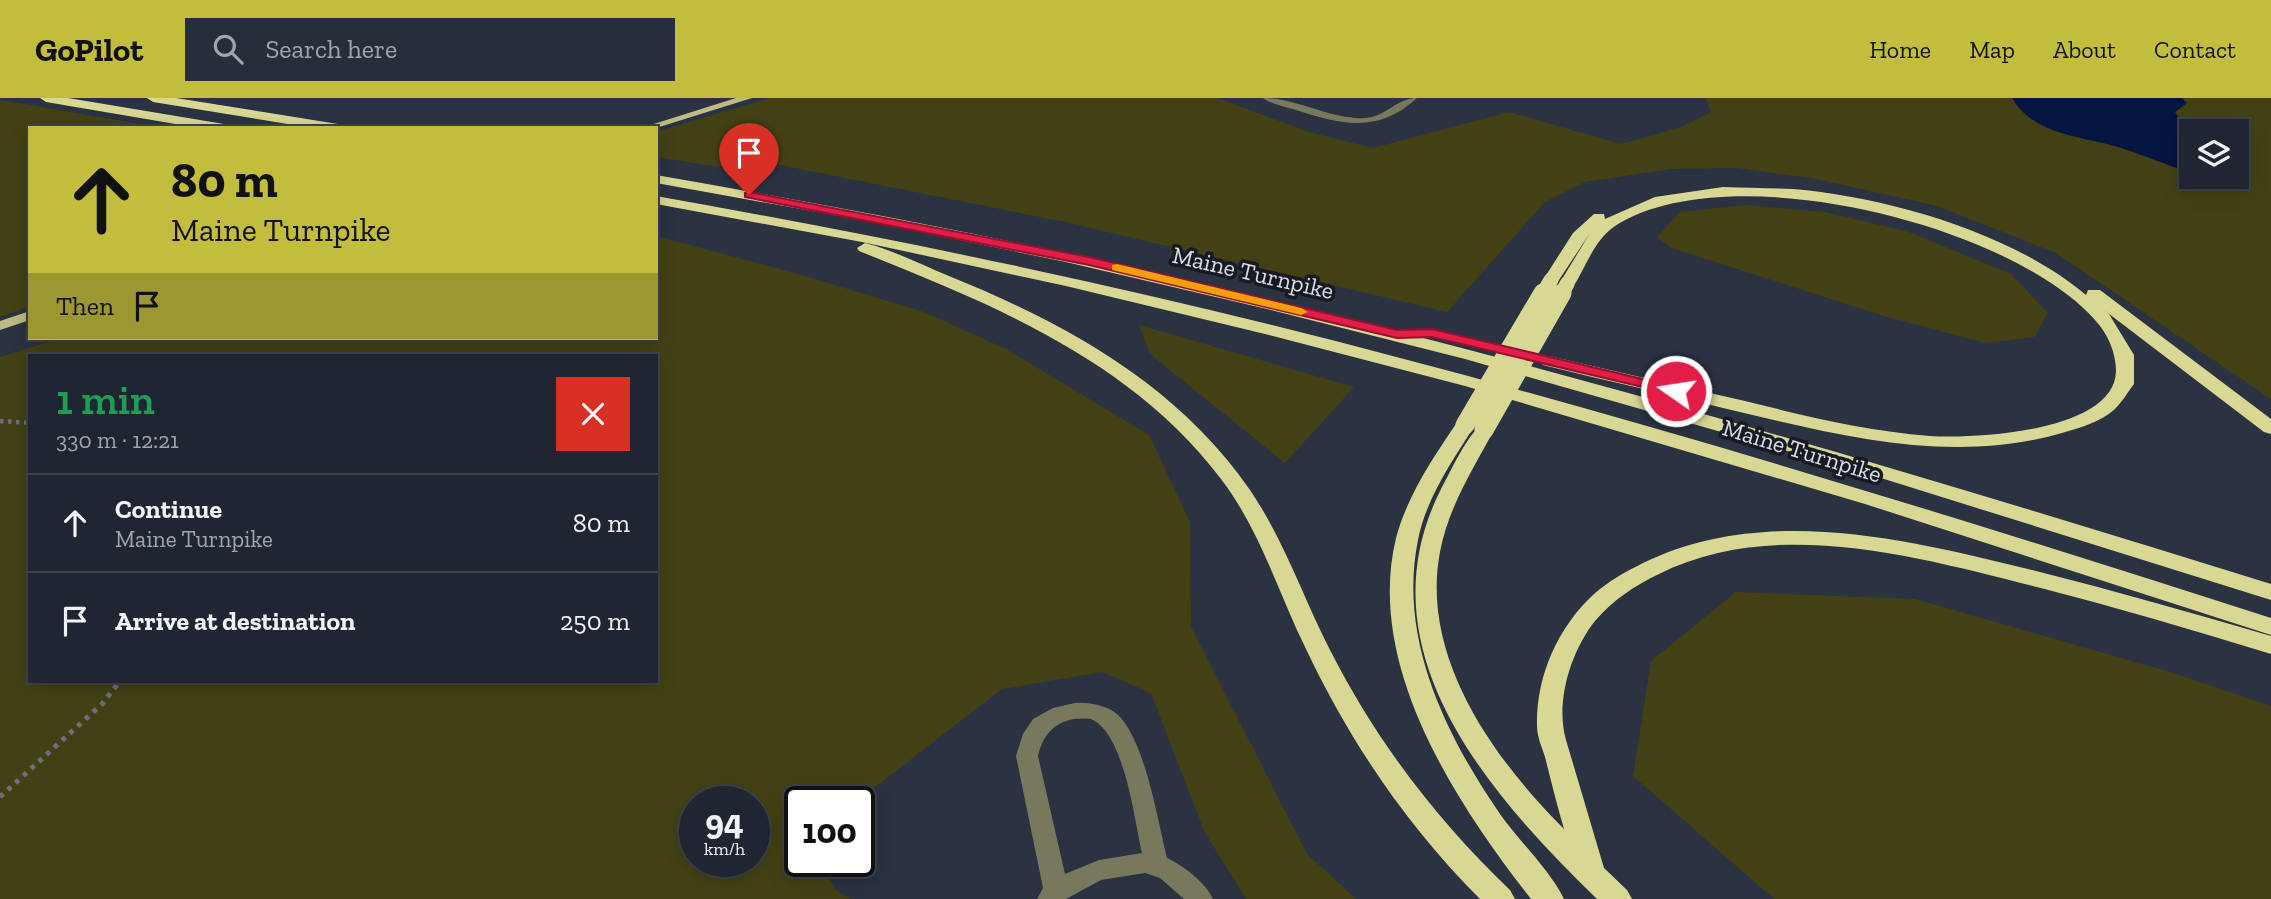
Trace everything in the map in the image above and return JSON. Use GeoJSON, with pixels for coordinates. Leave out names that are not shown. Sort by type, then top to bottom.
{"type":"FeatureCollection","features":[{"type":"Feature","properties":{"kind":"highway"},"geometry":{"type":"LineString","coordinates":[[46,98],[213,126]]}},
{"type":"Feature","properties":{"kind":"highway"},"geometry":{"type":"LineString","coordinates":[[153,98],[326,126]]}},
{"type":"Feature","properties":{"kind":"highway","name":"Maine Turnpike"},"geometry":{"type":"LineString","coordinates":[[658,179],[883,219],[1075,258],[1397,334],[1709,419],[2038,517],[2271,592]]}},
{"type":"Feature","properties":{"kind":"highway"},"geometry":{"type":"LineString","coordinates":[[1549,899],[1516,860],[1471,795],[1438,734],[1417,678],[1404,626],[1401,579],[1408,537],[1430,482],[1474,427],[1559,282],[1578,236],[1594,220],[1617,206],[1647,196],[1682,190],[1742,186],[1787,188],[1870,201],[1953,223],[2051,267],[2097,296],[2271,428]]}},
{"type":"Feature","properties":{"kind":"highway"},"geometry":{"type":"LineString","coordinates":[[1397,334],[1432,333],[1870,435],[1934,442],[1992,442],[2043,435],[2065,428],[2099,413],[2120,392],[2125,381],[2125,356],[2112,329],[2088,304],[2056,279],[2017,257],[1950,229],[1891,211],[1831,199],[1784,194],[1719,193],[1680,197],[1647,205],[1619,217],[1599,232],[1559,282]]}},
{"type":"Feature","properties":{"kind":"highway","name":"Maine Turnpike"},"geometry":{"type":"LineString","coordinates":[[658,200],[817,228],[1088,285],[1448,376],[1762,466],[2066,559],[2271,627]]}},
{"type":"Feature","properties":{"kind":"highway"},"geometry":{"type":"LineString","coordinates":[[817,228],[972,289],[1041,322],[1109,363],[1174,413],[1230,475],[1253,512],[1341,697],[1374,754],[1416,812],[1500,899]]}},
{"type":"Feature","properties":{"kind":"highway"},"geometry":{"type":"LineString","coordinates":[[1474,427],[1435,529],[1426,570],[1426,616],[1439,667],[1465,722],[1503,780],[1555,840],[1617,899]]}},
{"type":"Feature","properties":{"kind":"highway"},"geometry":{"type":"LineString","coordinates":[[1592,875],[1549,726],[1555,673],[1574,629],[1607,594],[1649,566],[1674,556],[1727,542],[1758,539],[1790,538],[1857,543],[2004,571],[2119,600],[2271,645]]}},
{"type":"Feature","properties":{"kind":"main road"},"geometry":{"type":"LineString","coordinates":[[653,126],[747,98]]}},
{"type":"Feature","properties":{"kind":"main road"},"geometry":{"type":"LineString","coordinates":[[0,326],[28,316]]}},
{"type":"Feature","properties":{"kind":"lane"},"geometry":{"type":"LineString","coordinates":[[1268,98],[1336,119],[1367,121],[1376,119],[1412,98]]}},
{"type":"Feature","properties":{"kind":"lane"},"geometry":{"type":"LineString","coordinates":[[1157,865],[1125,744],[1115,724],[1100,713],[1070,710],[1045,720],[1031,736],[1027,756],[1052,895],[1087,875],[1123,864],[1157,865],[1180,880],[1201,899]]}},
{"type":"Feature","properties":{"kind":"path"},"geometry":{"type":"LineString","coordinates":[[0,421],[28,423]]}},
{"type":"Feature","properties":{"kind":"path"},"geometry":{"type":"LineString","coordinates":[[0,797],[102,704],[118,683]]}},
{"type":"Feature","properties":{"kind":"shaded area"},"geometry":{"type":"Polygon","coordinates":[[[770,98],[1217,98],[1309,132],[1373,148],[1509,112],[1621,144],[1681,127],[1711,112],[1706,98],[2271,98],[2271,399],[2056,253],[1937,206],[1812,178],[1737,168],[1671,169],[1585,182],[1545,202],[1447,312],[1065,222],[770,163],[746,171],[658,157],[658,131],[770,98]]]}},
{"type":"Feature","properties":{"kind":"shaded area"},"geometry":{"type":"Polygon","coordinates":[[[0,100],[152,126],[28,126],[28,307],[0,317],[0,100]]]}},
{"type":"Feature","properties":{"kind":"shaded area"},"geometry":{"type":"Polygon","coordinates":[[[1745,205],[1825,212],[1909,232],[2011,274],[2048,313],[2034,337],[1985,343],[1884,316],[1672,248],[1657,237],[1680,212],[1745,205]]]}},
{"type":"Feature","properties":{"kind":"shaded area"},"geometry":{"type":"Polygon","coordinates":[[[658,237],[795,273],[924,312],[1006,349],[1149,435],[1190,522],[1191,627],[1307,854],[1356,899],[1246,899],[1204,831],[1151,693],[1102,672],[1002,689],[875,787],[784,786],[784,877],[828,877],[837,891],[851,899],[0,899],[0,357],[55,340],[658,340],[658,237]]]}},
{"type":"Feature","properties":{"kind":"shaded area"},"geometry":{"type":"Polygon","coordinates":[[[1139,325],[1354,387],[1285,463],[1150,354],[1139,325]]]}},
{"type":"Feature","properties":{"kind":"shaded area"},"geometry":{"type":"Polygon","coordinates":[[[1736,592],[1915,599],[2170,672],[2271,706],[2271,899],[1774,899],[1633,776],[1651,661],[1736,592]]]}},
{"type":"Feature","properties":{"kind":"water"},"geometry":{"type":"Polygon","coordinates":[[[2012,98],[2182,98],[2187,103],[2175,112],[2180,119],[2179,169],[2118,147],[2045,127],[2021,110],[2012,98]]]}},
{"type":"Feature","properties":{"kind":"slow traffic"},"geometry":{"type":"LineString","coordinates":[[1117,268],[1301,312]]}},
{"type":"Feature","properties":{"kind":"route"},"geometry":{"type":"LineString","coordinates":[[749,195],[1089,261],[1397,334],[1432,333],[1676,391]]}}]}
